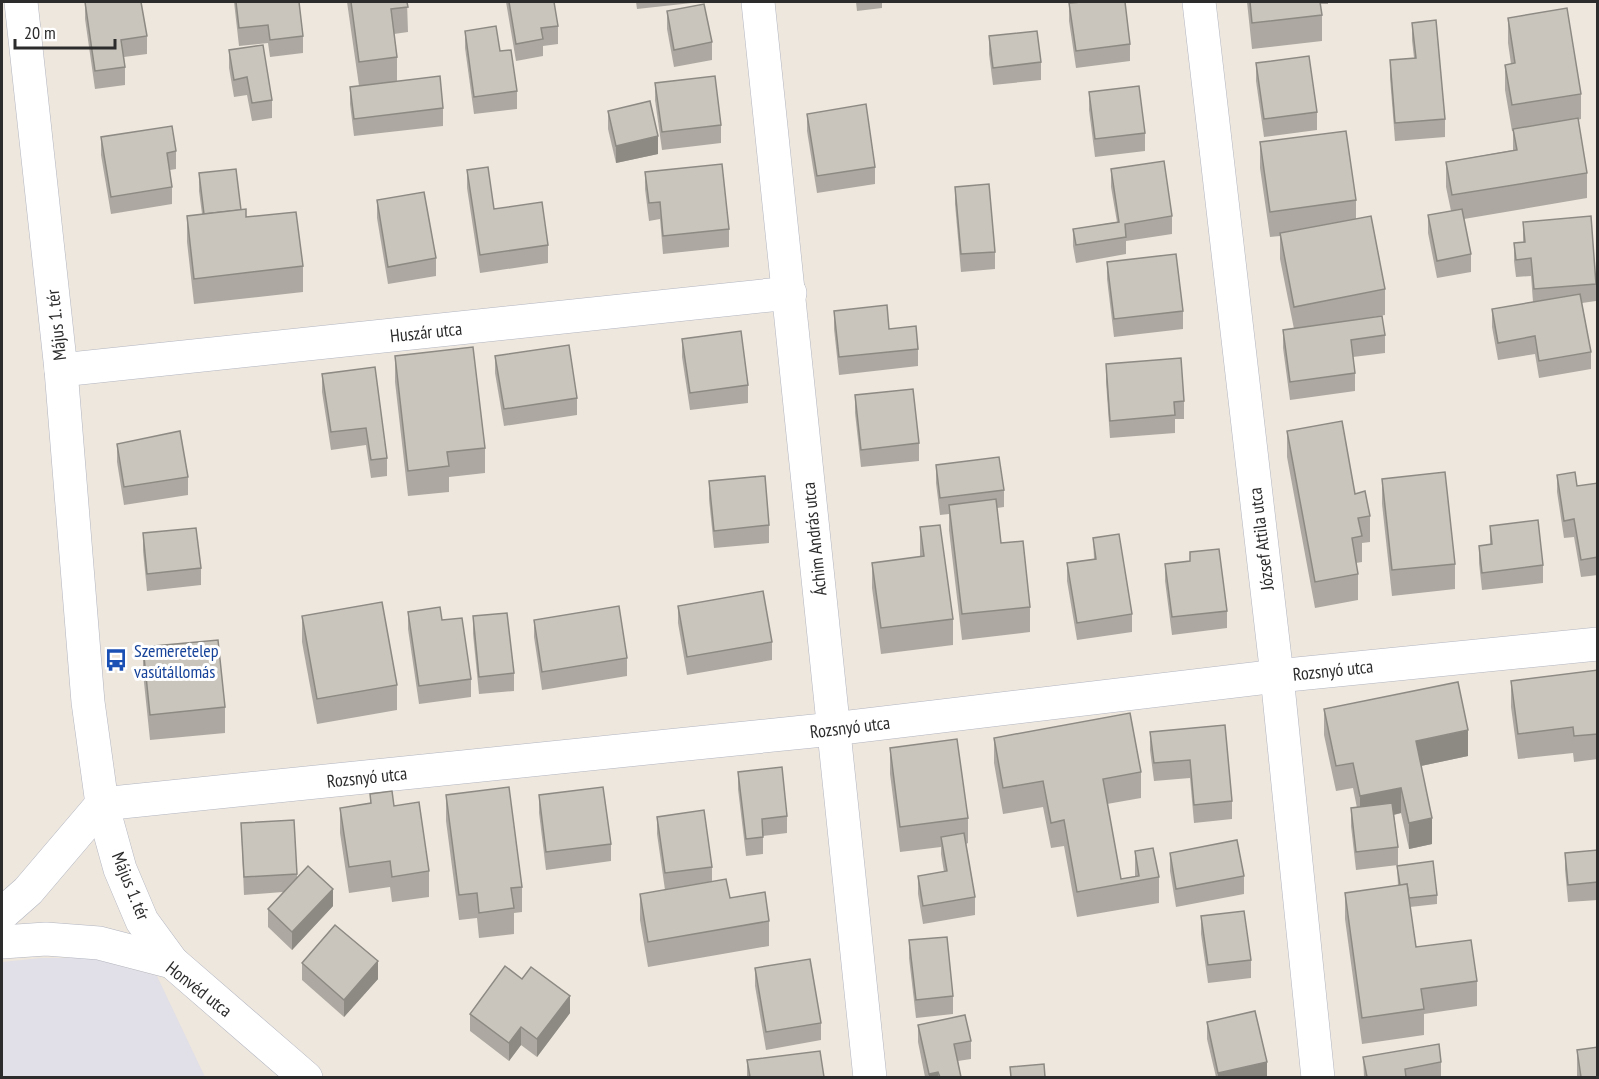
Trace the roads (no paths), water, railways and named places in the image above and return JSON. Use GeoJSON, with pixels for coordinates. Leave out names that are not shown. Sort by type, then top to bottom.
{"type":"FeatureCollection","features":[{"type":"Feature","properties":{"kind":"street","name":"Május 1. tér"},"geometry":{"type":"LineString","coordinates":[[21,2],[61,370],[88,702],[102,804],[120,869],[142,921],[172,962]]}},
{"type":"Feature","properties":{"kind":"street","name":"Áchim András utca"},"geometry":{"type":"LineString","coordinates":[[758,2],[870,1077]]}},
{"type":"Feature","properties":{"kind":"street","name":"József Attila utca"},"geometry":{"type":"LineString","coordinates":[[1199,2],[1277,676],[1318,1077]]}},
{"type":"Feature","properties":{"kind":"street","name":"Huszár utca"},"geometry":{"type":"LineString","coordinates":[[61,370],[790,293]]}},
{"type":"Feature","properties":{"kind":"street","name":"Rozsnyó utca"},"geometry":{"type":"LineString","coordinates":[[102,804],[833,729],[1277,676],[1598,644]]}},
{"type":"Feature","properties":{"kind":"street"},"geometry":{"type":"LineString","coordinates":[[2,914],[28,891],[102,804]]}},
{"type":"Feature","properties":{"kind":"street","name":"Honvéd utca"},"geometry":{"type":"LineString","coordinates":[[2,942],[46,939],[99,943],[172,962],[306,1077]]}},
{"type":"Feature","properties":{"kind":"place","name":"Szemeretelep vasútállomás"},"geometry":{"type":"Point","coordinates":[116,660]}}]}
